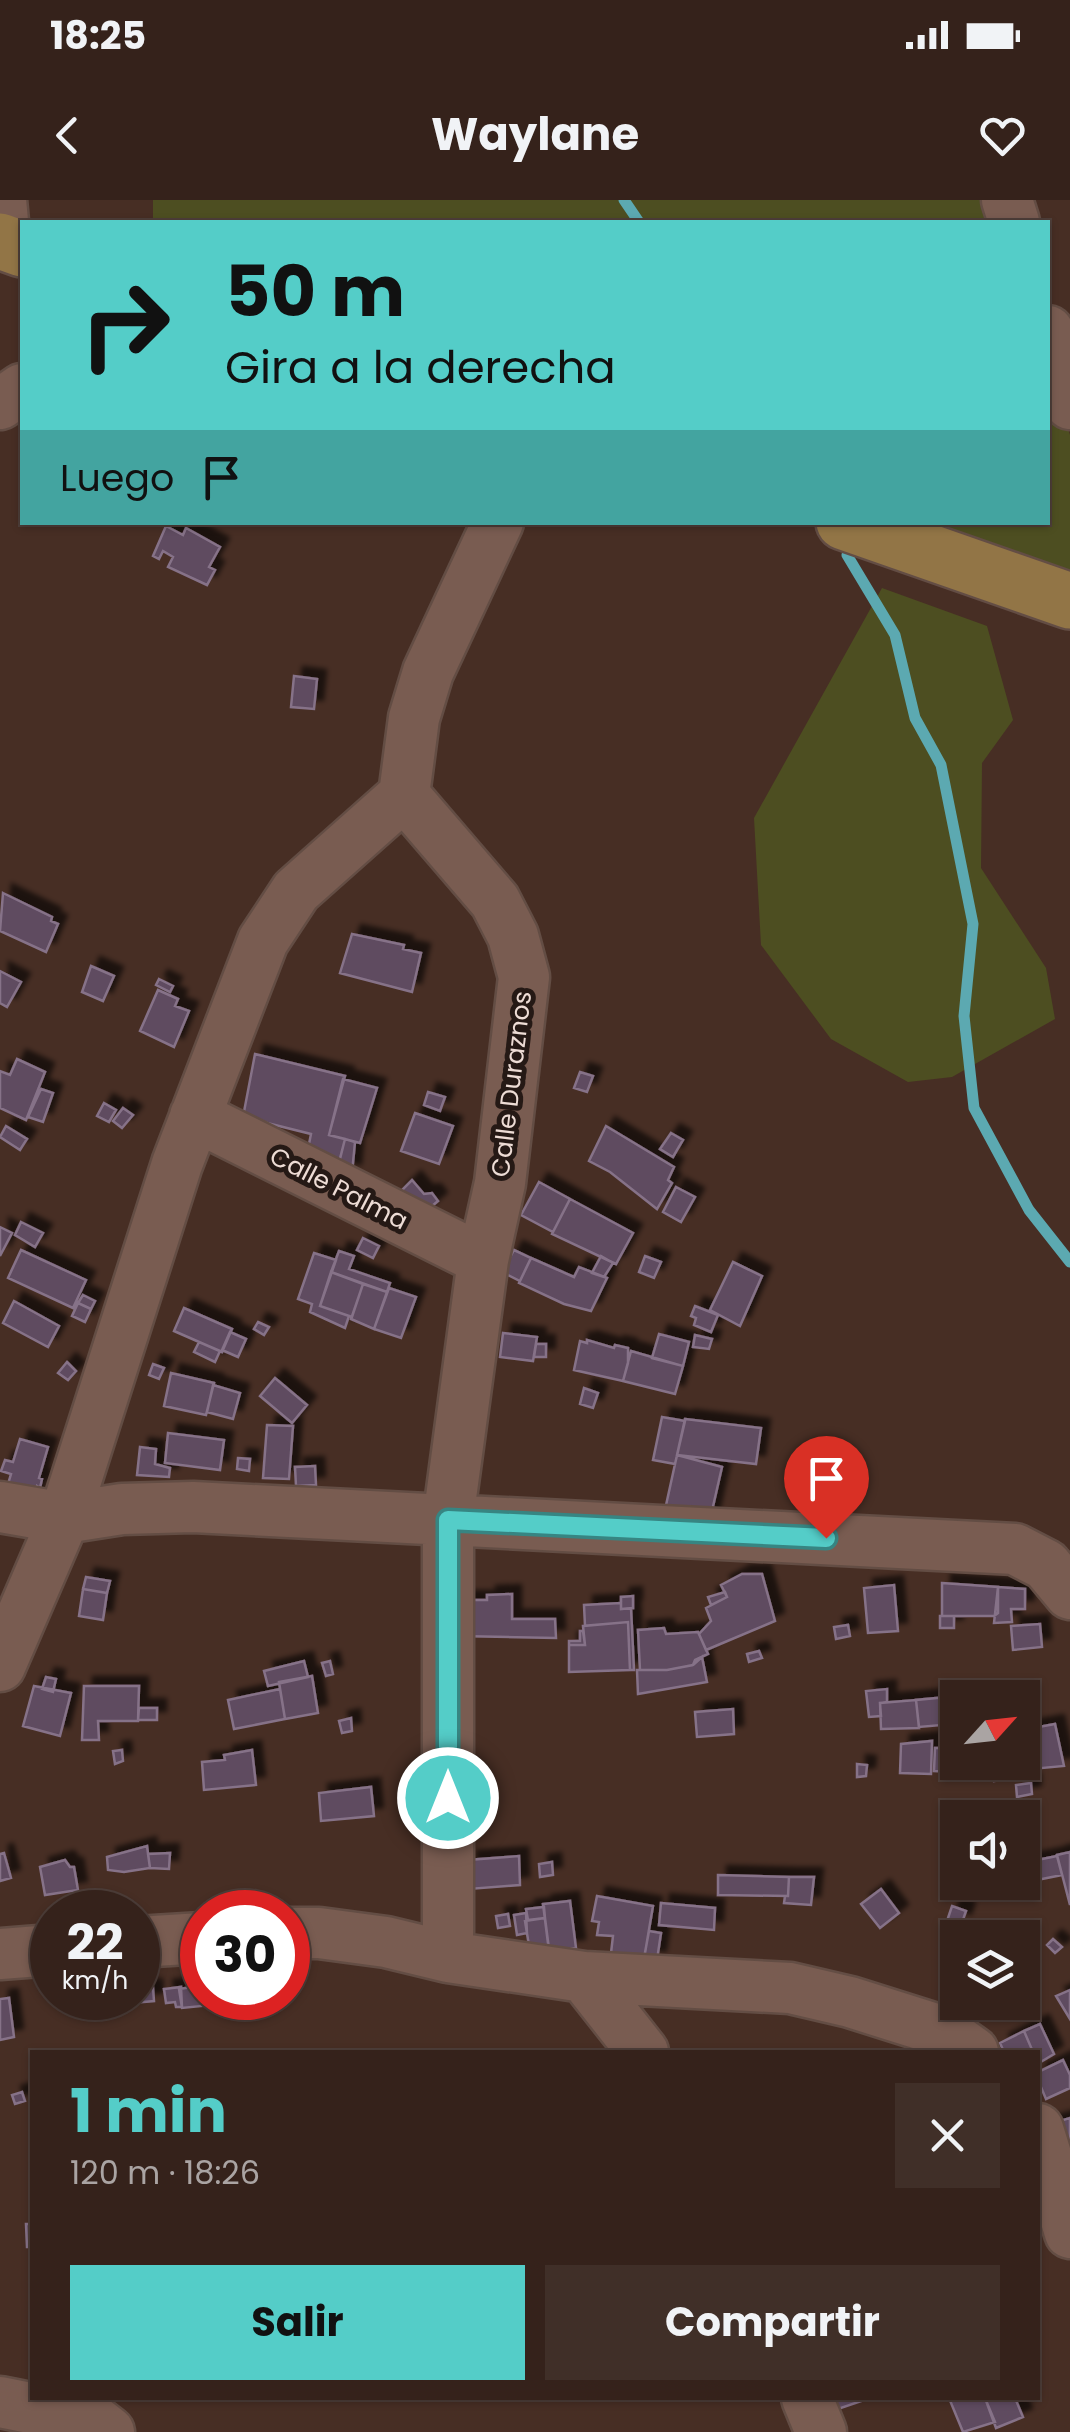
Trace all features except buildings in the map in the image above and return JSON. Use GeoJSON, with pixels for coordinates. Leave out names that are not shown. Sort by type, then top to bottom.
{"type":"FeatureCollection","features":[{"type":"Feature","properties":{"kind":"main road"},"geometry":{"type":"LineString","coordinates":[[852,525],[1070,602]]}},
{"type":"Feature","properties":{"kind":"street"},"geometry":{"type":"LineString","coordinates":[[1050,338],[1070,404]]}},
{"type":"Feature","properties":{"kind":"street"},"geometry":{"type":"LineString","coordinates":[[0,1666],[64,1518],[177,1164],[263,941],[296,891],[404,796],[414,718],[428,672],[497,525]]}},
{"type":"Feature","properties":{"kind":"street","name":"Calle Duraznos"},"geometry":{"type":"LineString","coordinates":[[404,796],[496,901],[524,977],[500,1184],[483,1260],[448,1520],[448,1957]]}},
{"type":"Feature","properties":{"kind":"street","name":"Calle Palma"},"geometry":{"type":"LineString","coordinates":[[195,1116],[483,1260]]}},
{"type":"Feature","properties":{"kind":"street"},"geometry":{"type":"LineString","coordinates":[[0,1507],[64,1518],[122,1509],[194,1508],[996,1547],[1015,1549],[1058,1579]]}},
{"type":"Feature","properties":{"kind":"street"},"geometry":{"type":"LineString","coordinates":[[310,1933],[584,1977],[790,1988],[850,2002],[944,2032],[970,2050]]}},
{"type":"Feature","properties":{"kind":"street"},"geometry":{"type":"LineString","coordinates":[[0,1954],[30,1952]]}},
{"type":"Feature","properties":{"kind":"street"},"geometry":{"type":"LineString","coordinates":[[584,1977],[641,2050]]}},
{"type":"Feature","properties":{"kind":"street"},"geometry":{"type":"LineString","coordinates":[[1040,2136],[1070,2233]]}},
{"type":"Feature","properties":{"kind":"street"},"geometry":{"type":"LineString","coordinates":[[807,2400],[821,2432]]}},
{"type":"Feature","properties":{"kind":"street"},"geometry":{"type":"LineString","coordinates":[[0,2402],[95,2420],[109,2432]]}},
{"type":"Feature","properties":{"kind":"shaded area"},"geometry":{"type":"Polygon","coordinates":[[[153,200],[998,200],[1004,220],[153,220],[153,200]]]}},
{"type":"Feature","properties":{"kind":"shaded area"},"geometry":{"type":"Polygon","coordinates":[[[1050,368],[1070,435],[1070,590],[891,525],[1050,525],[1050,368]]]}},
{"type":"Feature","properties":{"kind":"shaded area"},"geometry":{"type":"Polygon","coordinates":[[[882,588],[987,626],[1013,720],[982,763],[981,868],[1046,968],[1055,1019],[952,1077],[908,1082],[831,1039],[761,945],[754,818],[882,588]]]}},
{"type":"Feature","properties":{"kind":"waterway"},"geometry":{"type":"LineString","coordinates":[[624,200],[638,220]]}},
{"type":"Feature","properties":{"kind":"waterway"},"geometry":{"type":"LineString","coordinates":[[847,555],[895,635],[915,718],[941,765],[973,924],[964,1016],[974,1108],[1029,1210],[1070,1262]]}},
{"type":"Feature","properties":{"kind":"route"},"geometry":{"type":"LineString","coordinates":[[448,1798],[448,1520],[826,1538]]}}]}
